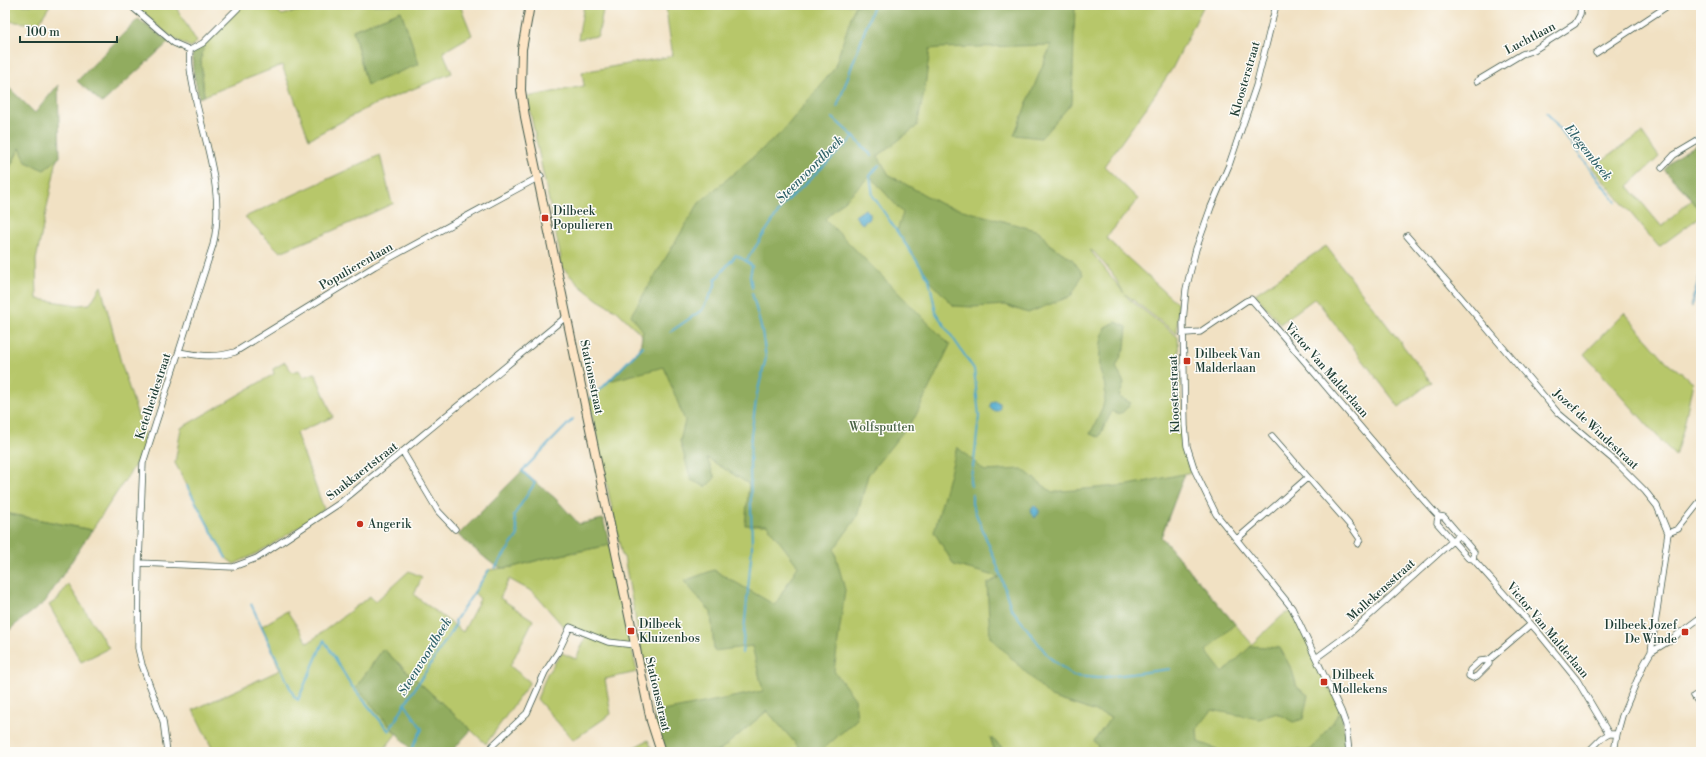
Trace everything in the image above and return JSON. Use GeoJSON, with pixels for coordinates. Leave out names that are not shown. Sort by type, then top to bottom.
{"type":"FeatureCollection","features":[{"type":"Feature","properties":{"kind":"street"},"geometry":{"type":"LineString","coordinates":[[130,5],[174,43],[190,50],[203,43],[241,5]]}},
{"type":"Feature","properties":{"kind":"street","name":"Stationsstraat"},"geometry":{"type":"LineString","coordinates":[[530,5],[522,49],[521,82],[525,117],[540,176],[567,316],[651,721],[661,752]]}},
{"type":"Feature","properties":{"kind":"street","name":"Kloosterstraat"},"geometry":{"type":"LineString","coordinates":[[1276,5],[1256,86],[1229,165],[1211,207],[1196,249],[1186,289],[1183,336],[1185,426],[1188,446],[1195,471],[1216,514],[1292,608],[1341,711],[1346,726],[1349,752]]}},
{"type":"Feature","properties":{"kind":"street","name":"Luchtlaan"},"geometry":{"type":"LineString","coordinates":[[1477,81],[1522,54],[1534,50],[1575,24],[1580,15],[1581,5]]}},
{"type":"Feature","properties":{"kind":"street"},"geometry":{"type":"LineString","coordinates":[[1596,53],[1667,5]]}},
{"type":"Feature","properties":{"kind":"street","name":"Ketelheidestraat"},"geometry":{"type":"LineString","coordinates":[[168,752],[163,721],[142,665],[138,648],[139,563],[144,463],[213,245],[218,216],[216,191],[192,82],[189,59],[190,50]]}},
{"type":"Feature","properties":{"kind":"street"},"geometry":{"type":"LineString","coordinates":[[1662,168],[1674,155],[1701,139]]}},
{"type":"Feature","properties":{"kind":"street","name":"Populierenlaan"},"geometry":{"type":"LineString","coordinates":[[179,352],[211,357],[222,356],[235,352],[375,266],[540,176]]}},
{"type":"Feature","properties":{"kind":"street","name":"Jozef de Windestraat"},"geometry":{"type":"LineString","coordinates":[[1407,236],[1558,413],[1616,462],[1645,491],[1657,506],[1668,533]]}},
{"type":"Feature","properties":{"kind":"street","name":"Victor Van Malderlaan"},"geometry":{"type":"LineString","coordinates":[[1183,336],[1186,333],[1200,332],[1251,299],[1307,362],[1402,476],[1438,516],[1444,517],[1474,552],[1474,559]]}},
{"type":"Feature","properties":{"kind":"street","name":"Snakkaertstraat"},"geometry":{"type":"LineString","coordinates":[[139,563],[233,567],[257,558],[340,503],[567,316]]}},
{"type":"Feature","properties":{"kind":"street"},"geometry":{"type":"LineString","coordinates":[[1272,436],[1353,529],[1360,539],[1358,544]]}},
{"type":"Feature","properties":{"kind":"street"},"geometry":{"type":"LineString","coordinates":[[403,452],[438,511],[455,529]]}},
{"type":"Feature","properties":{"kind":"street"},"geometry":{"type":"LineString","coordinates":[[1237,539],[1307,478]]}},
{"type":"Feature","properties":{"kind":"street"},"geometry":{"type":"LineString","coordinates":[[1614,752],[1617,734],[1628,703],[1644,664],[1651,652],[1668,533],[1678,529],[1701,500]]}},
{"type":"Feature","properties":{"kind":"street","name":"Victor Van Malderlaan"},"geometry":{"type":"LineString","coordinates":[[1438,516],[1437,523],[1468,558],[1474,559],[1531,624],[1577,680],[1609,734]]}},
{"type":"Feature","properties":{"kind":"street","name":"Mollekensstraat"},"geometry":{"type":"LineString","coordinates":[[1316,658],[1350,633],[1459,535]]}},
{"type":"Feature","properties":{"kind":"street"},"geometry":{"type":"LineString","coordinates":[[1651,652],[1669,641],[1701,617]]}},
{"type":"Feature","properties":{"kind":"street"},"geometry":{"type":"LineString","coordinates":[[1489,660],[1531,624]]}},
{"type":"Feature","properties":{"kind":"street"},"geometry":{"type":"LineString","coordinates":[[489,752],[493,745],[527,713],[545,672],[558,652],[570,627],[608,642],[635,645]]}},
{"type":"Feature","properties":{"kind":"street"},"geometry":{"type":"LineString","coordinates":[[1694,696],[1701,706]]}},
{"type":"Feature","properties":{"kind":"street"},"geometry":{"type":"LineString","coordinates":[[1588,752],[1602,738],[1609,734],[1617,734]]}},
{"type":"Feature","properties":{"kind":"green space"},"geometry":{"type":"Polygon","coordinates":[[[5,5],[50,5],[38,24],[5,21],[5,5]]]}},
{"type":"Feature","properties":{"kind":"green space"},"geometry":{"type":"Polygon","coordinates":[[[135,5],[178,5],[177,9],[197,42],[191,47],[183,44],[161,29],[135,5]]]}},
{"type":"Feature","properties":{"kind":"green space"},"geometry":{"type":"Polygon","coordinates":[[[243,5],[271,5],[282,15],[321,5],[460,5],[472,35],[443,52],[452,73],[369,107],[309,139],[282,65],[204,96],[201,61],[204,45],[243,5]],[[401,11],[353,30],[367,85],[418,64],[401,11]]]}},
{"type":"Feature","properties":{"kind":"green space"},"geometry":{"type":"Polygon","coordinates":[[[584,5],[604,5],[598,36],[578,39],[584,5]]]}},
{"type":"Feature","properties":{"kind":"green space","name":"Wolfsputten"},"geometry":{"type":"Polygon","coordinates":[[[666,5],[1204,5],[1172,69],[1104,166],[1138,199],[1106,238],[1178,304],[1177,334],[1125,294],[1129,299],[1178,337],[1183,447],[1191,472],[1183,474],[1183,478],[1161,537],[1252,644],[1292,608],[1341,711],[1342,752],[663,752],[654,713],[645,660],[643,660],[624,557],[622,556],[589,401],[640,349],[642,335],[617,311],[598,300],[580,286],[561,266],[559,259],[561,258],[527,97],[584,86],[582,72],[673,56],[666,5]],[[1090,250],[1124,293],[1112,273],[1094,252],[1090,250]]]}},
{"type":"Feature","properties":{"kind":"green space"},"geometry":{"type":"Polygon","coordinates":[[[855,5],[1075,5],[1072,103],[1041,138],[1014,135],[1051,45],[939,48],[930,49],[925,87],[917,126],[878,156],[889,175],[941,204],[1039,231],[1049,244],[1072,259],[1083,274],[1071,296],[1028,313],[1005,305],[973,307],[954,306],[931,282],[897,231],[903,213],[870,176],[825,219],[950,345],[915,417],[868,475],[857,517],[834,549],[845,590],[834,671],[855,699],[857,719],[820,752],[803,752],[767,711],[718,752],[663,752],[657,732],[654,713],[763,691],[752,646],[714,651],[711,612],[684,581],[714,570],[775,605],[798,566],[767,525],[745,525],[749,484],[707,458],[715,478],[706,487],[691,480],[680,441],[685,421],[664,367],[609,381],[640,349],[643,331],[631,315],[699,203],[781,133],[834,69],[855,5]]]}},
{"type":"Feature","properties":{"kind":"green space"},"geometry":{"type":"Polygon","coordinates":[[[401,11],[419,64],[367,85],[353,30],[401,11]]]}},
{"type":"Feature","properties":{"kind":"green space"},"geometry":{"type":"Polygon","coordinates":[[[138,19],[169,42],[102,103],[77,81],[138,19]]]}},
{"type":"Feature","properties":{"kind":"green space"},"geometry":{"type":"Polygon","coordinates":[[[204,45],[201,61],[204,96],[199,98],[193,71],[192,52],[204,45]]]}},
{"type":"Feature","properties":{"kind":"green space"},"geometry":{"type":"Polygon","coordinates":[[[5,84],[35,113],[58,85],[60,157],[44,170],[26,162],[20,148],[5,176],[5,84]]]}},
{"type":"Feature","properties":{"kind":"green space"},"geometry":{"type":"Polygon","coordinates":[[[1642,133],[1659,157],[1628,186],[1662,227],[1692,199],[1701,214],[1701,216],[1659,247],[1592,167],[1642,133]]]}},
{"type":"Feature","properties":{"kind":"green space"},"geometry":{"type":"Polygon","coordinates":[[[1701,142],[1701,214],[1692,199],[1664,170],[1676,157],[1701,142]]]}},
{"type":"Feature","properties":{"kind":"green space"},"geometry":{"type":"Polygon","coordinates":[[[20,148],[44,170],[57,159],[36,260],[37,299],[78,305],[90,304],[101,286],[122,366],[144,434],[143,453],[92,530],[5,513],[5,176],[20,148]]]}},
{"type":"Feature","properties":{"kind":"green space"},"geometry":{"type":"Polygon","coordinates":[[[380,155],[391,200],[394,203],[332,231],[280,252],[245,217],[380,155]]]}},
{"type":"Feature","properties":{"kind":"green space"},"geometry":{"type":"Polygon","coordinates":[[[1326,246],[1431,382],[1399,407],[1315,298],[1280,324],[1255,294],[1326,246]]]}},
{"type":"Feature","properties":{"kind":"green space"},"geometry":{"type":"Polygon","coordinates":[[[1624,313],[1667,362],[1693,382],[1683,430],[1675,456],[1584,354],[1624,313]]]}},
{"type":"Feature","properties":{"kind":"green space"},"geometry":{"type":"Polygon","coordinates":[[[1116,322],[1127,327],[1125,347],[1116,367],[1124,383],[1119,397],[1131,403],[1123,412],[1117,414],[1112,411],[1099,437],[1090,434],[1101,412],[1105,394],[1100,370],[1101,343],[1105,327],[1116,322]]]}},
{"type":"Feature","properties":{"kind":"green space"},"geometry":{"type":"Polygon","coordinates":[[[285,362],[292,372],[299,370],[303,377],[315,373],[333,417],[296,433],[324,509],[269,546],[234,564],[226,558],[175,463],[181,428],[274,374],[273,369],[285,362]]]}},
{"type":"Feature","properties":{"kind":"green space"},"geometry":{"type":"Polygon","coordinates":[[[957,447],[985,471],[1022,469],[1052,492],[1129,485],[1183,474],[1183,478],[1161,537],[1235,624],[1206,651],[1223,673],[1251,646],[1280,648],[1292,670],[1297,687],[1308,695],[1303,719],[1293,722],[1277,713],[1259,719],[1212,710],[1197,729],[1198,742],[1217,749],[1218,752],[1102,752],[1094,741],[1111,717],[1051,697],[990,637],[987,584],[999,577],[954,565],[934,532],[957,447]]]}},
{"type":"Feature","properties":{"kind":"green space"},"geometry":{"type":"Polygon","coordinates":[[[522,471],[555,498],[579,524],[603,519],[610,545],[546,558],[513,567],[501,568],[490,562],[458,535],[522,471]]]}},
{"type":"Feature","properties":{"kind":"green space"},"geometry":{"type":"Polygon","coordinates":[[[5,513],[92,530],[45,602],[15,625],[5,635],[5,513]]]}},
{"type":"Feature","properties":{"kind":"green space"},"geometry":{"type":"Polygon","coordinates":[[[610,545],[637,672],[605,679],[611,714],[573,740],[537,699],[547,674],[562,653],[576,659],[587,634],[562,625],[533,592],[509,579],[500,598],[533,620],[510,666],[530,682],[486,744],[383,649],[357,687],[396,734],[382,752],[214,752],[193,710],[280,670],[262,626],[287,611],[308,643],[370,596],[375,602],[409,571],[422,577],[414,595],[463,632],[480,599],[474,592],[488,570],[513,567],[546,558],[610,545]]]}},
{"type":"Feature","properties":{"kind":"green space"},"geometry":{"type":"Polygon","coordinates":[[[68,584],[109,648],[81,662],[49,605],[58,599],[68,584]]]}},
{"type":"Feature","properties":{"kind":"green space"},"geometry":{"type":"Polygon","coordinates":[[[383,649],[471,730],[451,752],[413,752],[356,687],[383,649]]]}},
{"type":"Feature","properties":{"kind":"green space"},"geometry":{"type":"Polygon","coordinates":[[[1341,711],[1349,752],[1271,752],[1311,750],[1341,711]]]}},
{"type":"Feature","properties":{"kind":"green space"},"geometry":{"type":"Polygon","coordinates":[[[990,737],[1008,752],[995,752],[990,737]]]}},
{"type":"Feature","properties":{"kind":"green space"},"geometry":{"type":"Polygon","coordinates":[[[648,740],[653,752],[625,752],[648,740]]]}},
{"type":"Feature","properties":{"kind":"water"},"geometry":{"type":"Polygon","coordinates":[[[865,209],[870,213],[870,218],[862,224],[855,216],[865,209]]]}},
{"type":"Feature","properties":{"kind":"water"},"geometry":{"type":"Polygon","coordinates":[[[1701,270],[1701,288],[1695,297],[1692,307],[1690,306],[1701,270]]]}},
{"type":"Feature","properties":{"kind":"water"},"geometry":{"type":"Polygon","coordinates":[[[995,401],[1000,406],[995,411],[990,406],[995,401]]]}},
{"type":"Feature","properties":{"kind":"water"},"geometry":{"type":"Polygon","coordinates":[[[1034,505],[1039,510],[1039,513],[1035,518],[1031,509],[1034,505]]]}},
{"type":"Feature","properties":{"kind":"waterway","name":"Steenvoordbeek"},"geometry":{"type":"LineString","coordinates":[[837,107],[874,5]]}},
{"type":"Feature","properties":{"kind":"waterway","name":"Elegembeek"},"geometry":{"type":"LineString","coordinates":[[1547,113],[1616,202]]}},
{"type":"Feature","properties":{"kind":"waterway","name":"Steenvoordbeek"},"geometry":{"type":"LineString","coordinates":[[670,332],[702,310],[715,286],[715,280],[736,255],[746,261],[784,204],[854,137],[833,118]]}},
{"type":"Feature","properties":{"kind":"waterway","name":"Elegembeek"},"geometry":{"type":"LineString","coordinates":[[1685,144],[1701,135]]}},
{"type":"Feature","properties":{"kind":"waterway"},"geometry":{"type":"LineString","coordinates":[[854,137],[872,156]]}},
{"type":"Feature","properties":{"kind":"waterway"},"geometry":{"type":"LineString","coordinates":[[879,165],[870,176],[873,196],[929,279],[936,313],[974,369],[979,416],[974,461],[970,481],[971,486]]}},
{"type":"Feature","properties":{"kind":"waterway"},"geometry":{"type":"LineString","coordinates":[[746,261],[752,266],[750,277],[752,288]]}},
{"type":"Feature","properties":{"kind":"waterway"},"geometry":{"type":"LineString","coordinates":[[742,653],[752,547],[750,464],[751,435],[757,394],[766,358],[762,331],[752,293]]}},
{"type":"Feature","properties":{"kind":"waterway","name":"Steenvoordbeek"},"geometry":{"type":"LineString","coordinates":[[589,399],[604,386],[643,346]]}},
{"type":"Feature","properties":{"kind":"waterway","name":"Steenvoordbeek"},"geometry":{"type":"LineString","coordinates":[[495,568],[518,535],[514,515],[535,483],[522,471],[573,419]]}},
{"type":"Feature","properties":{"kind":"waterway"},"geometry":{"type":"LineString","coordinates":[[187,486],[226,558]]}},
{"type":"Feature","properties":{"kind":"waterway"},"geometry":{"type":"LineString","coordinates":[[972,494],[972,504],[997,565],[1011,608],[1049,657],[1073,676],[1098,678],[1170,669]]}},
{"type":"Feature","properties":{"kind":"waterway","name":"Steenvoordbeek"},"geometry":{"type":"LineString","coordinates":[[410,752],[422,729],[405,704],[456,624],[455,621],[489,570]]}},
{"type":"Feature","properties":{"kind":"waterway"},"geometry":{"type":"LineString","coordinates":[[251,604],[294,696],[298,700],[324,640],[351,685],[389,731],[405,704]]}},
{"type":"Feature","properties":{"kind":"place","name":"Dilbeek Populieren"},"geometry":{"type":"Point","coordinates":[545,218]}},
{"type":"Feature","properties":{"kind":"place","name":"Dilbeek Van Malderlaan"},"geometry":{"type":"Point","coordinates":[1187,361]}},
{"type":"Feature","properties":{"kind":"place","name":"Angerik"},"geometry":{"type":"Point","coordinates":[360,524]}},
{"type":"Feature","properties":{"kind":"place","name":"Dilbeek Kluizenbos"},"geometry":{"type":"Point","coordinates":[631,631]}},
{"type":"Feature","properties":{"kind":"place","name":"Dilbeek Jozef De Winde"},"geometry":{"type":"Point","coordinates":[1685,632]}},
{"type":"Feature","properties":{"kind":"place","name":"Dilbeek Mollekens"},"geometry":{"type":"Point","coordinates":[1324,682]}}]}
